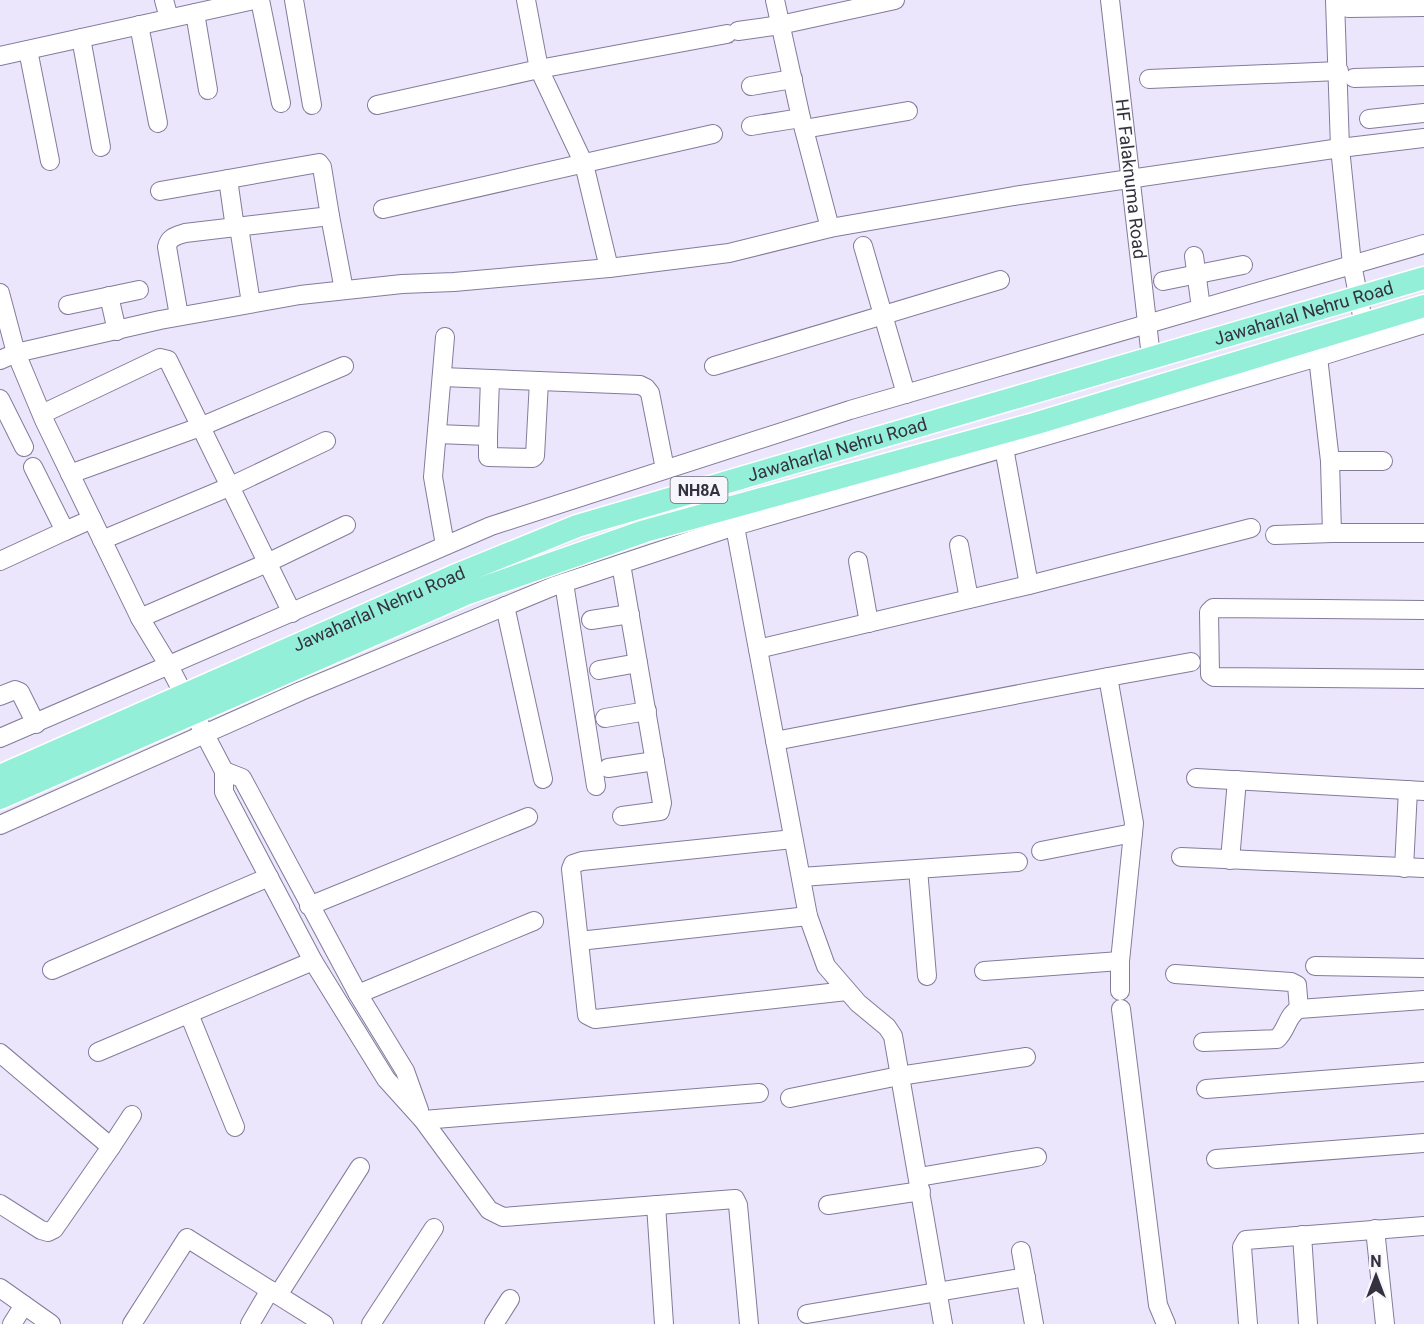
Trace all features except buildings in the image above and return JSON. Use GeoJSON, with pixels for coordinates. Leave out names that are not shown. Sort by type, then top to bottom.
{"type":"FeatureCollection","features":[{"type":"Feature","properties":{"kind":"main road","name":"Jawaharlal Nehru Road"},"geometry":{"type":"LineString","coordinates":[[0,798],[454,576],[577,526],[1424,278]]}},
{"type":"Feature","properties":{"kind":"main road","name":"Jawaharlal Nehru Road"},"geometry":{"type":"LineString","coordinates":[[0,776],[468,593],[585,550],[645,531],[733,517],[1023,427],[1366,332],[1424,306]]}},
{"type":"Feature","properties":{"kind":"street"},"geometry":{"type":"LineString","coordinates":[[165,0],[169,18]]}},
{"type":"Feature","properties":{"kind":"street"},"geometry":{"type":"LineString","coordinates":[[0,56],[254,0]]}},
{"type":"Feature","properties":{"kind":"street"},"geometry":{"type":"LineString","coordinates":[[260,0],[281,103]]}},
{"type":"Feature","properties":{"kind":"street"},"geometry":{"type":"LineString","coordinates":[[294,0],[312,105]]}},
{"type":"Feature","properties":{"kind":"street"},"geometry":{"type":"LineString","coordinates":[[526,0],[540,69],[584,164],[609,268]]}},
{"type":"Feature","properties":{"kind":"street"},"geometry":{"type":"LineString","coordinates":[[775,0],[803,124],[830,228]]}},
{"type":"Feature","properties":{"kind":"street"},"geometry":{"type":"LineString","coordinates":[[377,105],[540,69],[780,25],[895,0]]}},
{"type":"Feature","properties":{"kind":"street","name":"HF Falaknuma Road"},"geometry":{"type":"LineString","coordinates":[[1110,0],[1151,357]]}},
{"type":"Feature","properties":{"kind":"street"},"geometry":{"type":"LineString","coordinates":[[1366,332],[1352,264],[1340,148],[1346,75],[1342,4],[1424,8]]}},
{"type":"Feature","properties":{"kind":"street"},"geometry":{"type":"LineString","coordinates":[[195,13],[208,90]]}},
{"type":"Feature","properties":{"kind":"street"},"geometry":{"type":"LineString","coordinates":[[139,25],[158,123]]}},
{"type":"Feature","properties":{"kind":"street"},"geometry":{"type":"LineString","coordinates":[[81,38],[102,147]]}},
{"type":"Feature","properties":{"kind":"street"},"geometry":{"type":"LineString","coordinates":[[28,50],[50,161]]}},
{"type":"Feature","properties":{"kind":"street"},"geometry":{"type":"LineString","coordinates":[[1149,79],[1346,75],[1424,76]]}},
{"type":"Feature","properties":{"kind":"street"},"geometry":{"type":"LineString","coordinates":[[751,86],[793,79]]}},
{"type":"Feature","properties":{"kind":"street"},"geometry":{"type":"LineString","coordinates":[[752,126],[803,124],[908,111]]}},
{"type":"Feature","properties":{"kind":"street"},"geometry":{"type":"LineString","coordinates":[[1369,119],[1424,112]]}},
{"type":"Feature","properties":{"kind":"street"},"geometry":{"type":"LineString","coordinates":[[383,209],[713,134]]}},
{"type":"Feature","properties":{"kind":"street"},"geometry":{"type":"LineString","coordinates":[[8,357],[179,316],[251,303],[344,290],[609,268],[729,253],[830,228],[1014,196],[1340,148],[1424,138]]}},
{"type":"Feature","properties":{"kind":"street"},"geometry":{"type":"LineString","coordinates":[[160,191],[319,163],[322,167],[344,290]]}},
{"type":"Feature","properties":{"kind":"street"},"geometry":{"type":"LineString","coordinates":[[228,179],[251,303]]}},
{"type":"Feature","properties":{"kind":"street"},"geometry":{"type":"LineString","coordinates":[[179,316],[167,247],[168,241],[173,237],[185,233],[330,216]]}},
{"type":"Feature","properties":{"kind":"street"},"geometry":{"type":"LineString","coordinates":[[0,738],[491,526],[906,394],[1424,244]]}},
{"type":"Feature","properties":{"kind":"street"},"geometry":{"type":"LineString","coordinates":[[863,246],[906,394]]}},
{"type":"Feature","properties":{"kind":"street"},"geometry":{"type":"LineString","coordinates":[[1194,256],[1201,308]]}},
{"type":"Feature","properties":{"kind":"street"},"geometry":{"type":"LineString","coordinates":[[1162,281],[1243,265]]}},
{"type":"Feature","properties":{"kind":"street"},"geometry":{"type":"LineString","coordinates":[[714,366],[1000,280]]}},
{"type":"Feature","properties":{"kind":"street"},"geometry":{"type":"LineString","coordinates":[[68,305],[139,290]]}},
{"type":"Feature","properties":{"kind":"street"},"geometry":{"type":"LineString","coordinates":[[0,293],[8,357],[42,414],[140,618],[169,666],[224,771],[224,792],[313,961],[386,1080],[423,1120],[489,1210],[503,1217],[730,1199],[737,1201],[749,1324]]}},
{"type":"Feature","properties":{"kind":"street"},"geometry":{"type":"LineString","coordinates":[[109,296],[117,331]]}},
{"type":"Feature","properties":{"kind":"street"},"geometry":{"type":"LineString","coordinates":[[0,825],[301,691],[505,606],[621,564],[733,517],[1004,448],[1318,357],[1366,332],[1424,324]]}},
{"type":"Feature","properties":{"kind":"street"},"geometry":{"type":"LineString","coordinates":[[445,337],[433,477],[445,545]]}},
{"type":"Feature","properties":{"kind":"street"},"geometry":{"type":"LineString","coordinates":[[1318,357],[1330,461],[1332,533]]}},
{"type":"Feature","properties":{"kind":"street"},"geometry":{"type":"LineString","coordinates":[[42,414],[164,358],[168,360],[292,613]]}},
{"type":"Feature","properties":{"kind":"street"},"geometry":{"type":"LineString","coordinates":[[70,474],[200,427],[344,366]]}},
{"type":"Feature","properties":{"kind":"street"},"geometry":{"type":"LineString","coordinates":[[442,377],[646,388],[650,393],[665,469]]}},
{"type":"Feature","properties":{"kind":"street"},"geometry":{"type":"LineString","coordinates":[[490,379],[488,457],[532,458],[535,456],[538,381]]}},
{"type":"Feature","properties":{"kind":"street"},"geometry":{"type":"LineString","coordinates":[[0,399],[24,447]]}},
{"type":"Feature","properties":{"kind":"street"},"geometry":{"type":"LineString","coordinates":[[437,434],[488,436]]}},
{"type":"Feature","properties":{"kind":"street"},"geometry":{"type":"LineString","coordinates":[[102,540],[229,487],[326,441]]}},
{"type":"Feature","properties":{"kind":"street"},"geometry":{"type":"LineString","coordinates":[[1004,448],[1029,585]]}},
{"type":"Feature","properties":{"kind":"street"},"geometry":{"type":"LineString","coordinates":[[1330,461],[1383,461]]}},
{"type":"Feature","properties":{"kind":"street"},"geometry":{"type":"LineString","coordinates":[[33,466],[65,531]]}},
{"type":"Feature","properties":{"kind":"street"},"geometry":{"type":"LineString","coordinates":[[733,517],[808,916],[826,966],[862,1008],[891,1032],[920,1184],[943,1324]]}},
{"type":"Feature","properties":{"kind":"street"},"geometry":{"type":"LineString","coordinates":[[0,561],[92,519]]}},
{"type":"Feature","properties":{"kind":"street"},"geometry":{"type":"LineString","coordinates":[[140,618],[267,563],[346,525]]}},
{"type":"Feature","properties":{"kind":"street"},"geometry":{"type":"LineString","coordinates":[[758,649],[1029,585],[1251,528]]}},
{"type":"Feature","properties":{"kind":"street"},"geometry":{"type":"LineString","coordinates":[[1275,535],[1424,533]]}},
{"type":"Feature","properties":{"kind":"street"},"geometry":{"type":"LineString","coordinates":[[959,545],[969,599]]}},
{"type":"Feature","properties":{"kind":"street"},"geometry":{"type":"LineString","coordinates":[[858,561],[868,623]]}},
{"type":"Feature","properties":{"kind":"street"},"geometry":{"type":"LineString","coordinates":[[621,564],[662,808],[655,813],[622,816]]}},
{"type":"Feature","properties":{"kind":"street"},"geometry":{"type":"LineString","coordinates":[[564,583],[596,786]]}},
{"type":"Feature","properties":{"kind":"street"},"geometry":{"type":"LineString","coordinates":[[505,606],[543,779]]}},
{"type":"Feature","properties":{"kind":"street"},"geometry":{"type":"LineString","coordinates":[[1424,610],[1213,608],[1209,612],[1209,662],[1210,674],[1218,678],[1424,679]]}},
{"type":"Feature","properties":{"kind":"street"},"geometry":{"type":"LineString","coordinates":[[591,620],[630,614]]}},
{"type":"Feature","properties":{"kind":"street"},"geometry":{"type":"LineString","coordinates":[[775,741],[1191,662]]}},
{"type":"Feature","properties":{"kind":"street"},"geometry":{"type":"LineString","coordinates":[[599,670],[638,663]]}},
{"type":"Feature","properties":{"kind":"street"},"geometry":{"type":"LineString","coordinates":[[1108,677],[1132,813],[1133,833],[1120,960],[1121,1000],[1158,1305],[1166,1324]]}},
{"type":"Feature","properties":{"kind":"street"},"geometry":{"type":"LineString","coordinates":[[0,696],[15,690],[20,692],[36,724]]}},
{"type":"Feature","properties":{"kind":"street"},"geometry":{"type":"LineString","coordinates":[[605,718],[646,711]]}},
{"type":"Feature","properties":{"kind":"street"},"geometry":{"type":"LineString","coordinates":[[608,768],[655,761]]}},
{"type":"Feature","properties":{"kind":"street"},"geometry":{"type":"LineString","coordinates":[[224,771],[242,778],[309,906],[358,994],[405,1071],[423,1120]]}},
{"type":"Feature","properties":{"kind":"street"},"geometry":{"type":"LineString","coordinates":[[1196,778],[1416,790],[1404,868]]}},
{"type":"Feature","properties":{"kind":"street"},"geometry":{"type":"LineString","coordinates":[[1230,860],[1237,780]]}},
{"type":"Feature","properties":{"kind":"street"},"geometry":{"type":"LineString","coordinates":[[309,906],[528,817]]}},
{"type":"Feature","properties":{"kind":"street"},"geometry":{"type":"LineString","coordinates":[[1041,850],[1133,833]]}},
{"type":"Feature","properties":{"kind":"street"},"geometry":{"type":"LineString","coordinates":[[793,839],[573,864],[587,1015],[591,1018],[847,991]]}},
{"type":"Feature","properties":{"kind":"street"},"geometry":{"type":"LineString","coordinates":[[1181,858],[1424,868]]}},
{"type":"Feature","properties":{"kind":"street"},"geometry":{"type":"LineString","coordinates":[[801,877],[1018,862]]}},
{"type":"Feature","properties":{"kind":"street"},"geometry":{"type":"LineString","coordinates":[[918,869],[927,976]]}},
{"type":"Feature","properties":{"kind":"street"},"geometry":{"type":"LineString","coordinates":[[52,970],[269,877]]}},
{"type":"Feature","properties":{"kind":"street"},"geometry":{"type":"LineString","coordinates":[[579,941],[808,916]]}},
{"type":"Feature","properties":{"kind":"street"},"geometry":{"type":"LineString","coordinates":[[358,994],[534,921]]}},
{"type":"Feature","properties":{"kind":"street"},"geometry":{"type":"LineString","coordinates":[[984,970],[1120,960]]}},
{"type":"Feature","properties":{"kind":"street"},"geometry":{"type":"LineString","coordinates":[[98,1052],[313,961]]}},
{"type":"Feature","properties":{"kind":"street"},"geometry":{"type":"LineString","coordinates":[[1315,966],[1424,968]]}},
{"type":"Feature","properties":{"kind":"street"},"geometry":{"type":"LineString","coordinates":[[1175,974],[1292,982],[1297,985],[1299,1010]]}},
{"type":"Feature","properties":{"kind":"street"},"geometry":{"type":"LineString","coordinates":[[1203,1042],[1277,1039],[1291,1016],[1299,1010],[1424,1000]]}},
{"type":"Feature","properties":{"kind":"street"},"geometry":{"type":"LineString","coordinates":[[189,1014],[235,1127]]}},
{"type":"Feature","properties":{"kind":"street"},"geometry":{"type":"LineString","coordinates":[[0,1053],[111,1147]]}},
{"type":"Feature","properties":{"kind":"street"},"geometry":{"type":"LineString","coordinates":[[790,1098],[899,1076],[1026,1057]]}},
{"type":"Feature","properties":{"kind":"street"},"geometry":{"type":"LineString","coordinates":[[1206,1089],[1424,1072]]}},
{"type":"Feature","properties":{"kind":"street"},"geometry":{"type":"LineString","coordinates":[[423,1120],[759,1093]]}},
{"type":"Feature","properties":{"kind":"street"},"geometry":{"type":"LineString","coordinates":[[0,1204],[41,1230],[48,1232],[54,1229],[132,1115]]}},
{"type":"Feature","properties":{"kind":"street"},"geometry":{"type":"LineString","coordinates":[[1216,1159],[1424,1143]]}},
{"type":"Feature","properties":{"kind":"street"},"geometry":{"type":"LineString","coordinates":[[828,1205],[1037,1157]]}},
{"type":"Feature","properties":{"kind":"street"},"geometry":{"type":"LineString","coordinates":[[249,1324],[274,1292],[360,1167]]}},
{"type":"Feature","properties":{"kind":"street"},"geometry":{"type":"LineString","coordinates":[[656,1205],[664,1324]]}},
{"type":"Feature","properties":{"kind":"street"},"geometry":{"type":"LineString","coordinates":[[1248,1324],[1243,1243],[1251,1238],[1424,1226]]}},
{"type":"Feature","properties":{"kind":"street"},"geometry":{"type":"LineString","coordinates":[[371,1324],[434,1228]]}},
{"type":"Feature","properties":{"kind":"street"},"geometry":{"type":"LineString","coordinates":[[1375,1229],[1385,1324]]}},
{"type":"Feature","properties":{"kind":"street"},"geometry":{"type":"LineString","coordinates":[[1302,1234],[1308,1324]]}},
{"type":"Feature","properties":{"kind":"street"},"geometry":{"type":"LineString","coordinates":[[132,1324],[187,1238],[324,1324]]}},
{"type":"Feature","properties":{"kind":"street"},"geometry":{"type":"LineString","coordinates":[[1021,1251],[1034,1324]]}},
{"type":"Feature","properties":{"kind":"street"},"geometry":{"type":"LineString","coordinates":[[807,1314],[938,1294],[1026,1277]]}},
{"type":"Feature","properties":{"kind":"street"},"geometry":{"type":"LineString","coordinates":[[0,1288],[51,1324]]}},
{"type":"Feature","properties":{"kind":"street"},"geometry":{"type":"LineString","coordinates":[[494,1324],[510,1299]]}},
{"type":"Feature","properties":{"kind":"street"},"geometry":{"type":"LineString","coordinates":[[12,1324],[24,1305]]}}]}
